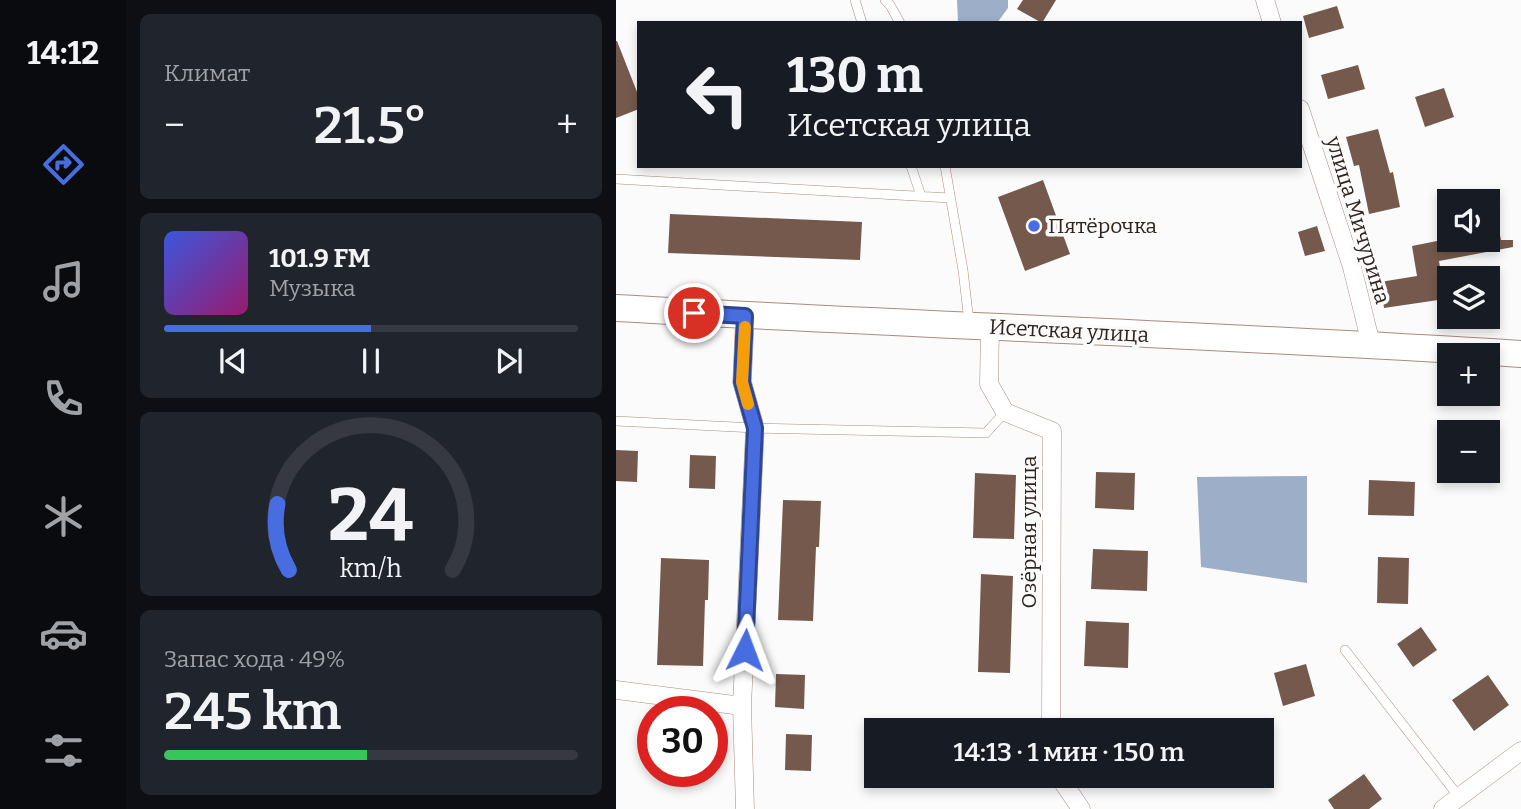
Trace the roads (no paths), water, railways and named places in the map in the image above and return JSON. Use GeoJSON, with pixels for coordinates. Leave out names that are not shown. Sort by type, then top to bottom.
{"type":"FeatureCollection","features":[{"type":"Feature","properties":{"kind":"main road","name":"Исетская улица"},"geometry":{"type":"LineString","coordinates":[[616,308],[1371,344],[1521,354]]}},
{"type":"Feature","properties":{"kind":"street"},"geometry":{"type":"LineString","coordinates":[[1265,0],[1271,21]]}},
{"type":"Feature","properties":{"kind":"street","name":"улица Мичурина"},"geometry":{"type":"LineString","coordinates":[[1302,115],[1352,267],[1371,344]]}},
{"type":"Feature","properties":{"kind":"street"},"geometry":{"type":"LineString","coordinates":[[745,316],[742,382],[755,428],[742,706],[745,809]]}},
{"type":"Feature","properties":{"kind":"street"},"geometry":{"type":"LineString","coordinates":[[980,327],[989,384],[1005,412]]}},
{"type":"Feature","properties":{"kind":"street","name":"Озёрная улица"},"geometry":{"type":"LineString","coordinates":[[1005,412],[1052,431],[1051,718]]}},
{"type":"Feature","properties":{"kind":"street"},"geometry":{"type":"LineString","coordinates":[[616,690],[742,706]]}},
{"type":"Feature","properties":{"kind":"street"},"geometry":{"type":"LineString","coordinates":[[1443,809],[1463,803],[1521,751]]}},
{"type":"Feature","properties":{"kind":"street"},"geometry":{"type":"LineString","coordinates":[[1067,788],[1081,809]]}},
{"type":"Feature","properties":{"kind":"lane"},"geometry":{"type":"LineString","coordinates":[[855,0],[861,21]]}},
{"type":"Feature","properties":{"kind":"lane"},"geometry":{"type":"LineString","coordinates":[[885,0],[899,21]]}},
{"type":"Feature","properties":{"kind":"lane"},"geometry":{"type":"LineString","coordinates":[[912,168],[921,197]]}},
{"type":"Feature","properties":{"kind":"lane"},"geometry":{"type":"LineString","coordinates":[[945,168],[980,327]]}},
{"type":"Feature","properties":{"kind":"lane"},"geometry":{"type":"LineString","coordinates":[[616,180],[950,198]]}},
{"type":"Feature","properties":{"kind":"lane"},"geometry":{"type":"LineString","coordinates":[[616,421],[755,428],[985,433],[1005,412]]}},
{"type":"Feature","properties":{"kind":"lane"},"geometry":{"type":"LineString","coordinates":[[1345,650],[1463,803]]}},
{"type":"Feature","properties":{"kind":"water"},"geometry":{"type":"Polygon","coordinates":[[[957,0],[1008,0],[1008,8],[998,21],[958,21],[957,0]]]}},
{"type":"Feature","properties":{"kind":"water"},"geometry":{"type":"Polygon","coordinates":[[[1307,476],[1307,583],[1201,567],[1197,477],[1307,476]]]}},
{"type":"Feature","properties":{"kind":"place","name":"Пятёрочка"},"geometry":{"type":"Point","coordinates":[1034,226]}}]}
